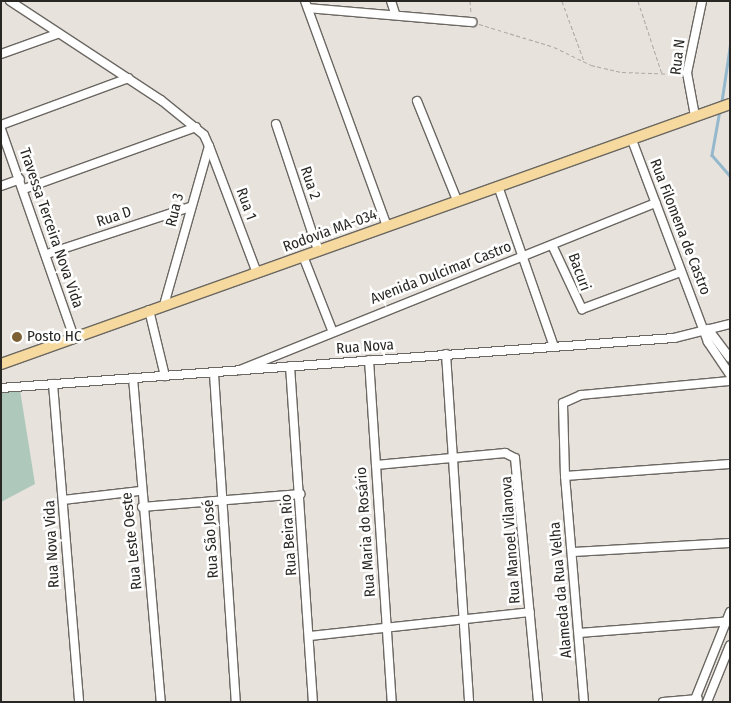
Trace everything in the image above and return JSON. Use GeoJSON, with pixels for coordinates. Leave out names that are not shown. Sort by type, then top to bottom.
{"type":"FeatureCollection","features":[{"type":"Feature","properties":{"kind":"main road","name":"Rodovia MA-034"},"geometry":{"type":"LineString","coordinates":[[1,364],[74,336],[730,104]]}},
{"type":"Feature","properties":{"kind":"street"},"geometry":{"type":"LineString","coordinates":[[10,1],[57,34],[129,78],[196,127],[209,146]]}},
{"type":"Feature","properties":{"kind":"street"},"geometry":{"type":"LineString","coordinates":[[391,1],[395,13]]}},
{"type":"Feature","properties":{"kind":"street","name":"Rua N"},"geometry":{"type":"LineString","coordinates":[[695,116],[687,73],[702,1]]}},
{"type":"Feature","properties":{"kind":"street"},"geometry":{"type":"LineString","coordinates":[[387,226],[306,5],[472,22]]}},
{"type":"Feature","properties":{"kind":"street"},"geometry":{"type":"LineString","coordinates":[[1,54],[57,34]]}},
{"type":"Feature","properties":{"kind":"street"},"geometry":{"type":"LineString","coordinates":[[1,125],[129,78]]}},
{"type":"Feature","properties":{"kind":"street"},"geometry":{"type":"LineString","coordinates":[[417,101],[457,200]]}},
{"type":"Feature","properties":{"kind":"street","name":"Rua 2"},"geometry":{"type":"LineString","coordinates":[[276,124],[318,250]]}},
{"type":"Feature","properties":{"kind":"street"},"geometry":{"type":"LineString","coordinates":[[24,189],[196,127]]}},
{"type":"Feature","properties":{"kind":"street","name":"Travessa Terceira Nova Vida"},"geometry":{"type":"LineString","coordinates":[[1,129],[47,254],[74,336]]}},
{"type":"Feature","properties":{"kind":"street","name":"Rua Filomena de Castro"},"geometry":{"type":"LineString","coordinates":[[632,140],[681,272],[706,329]]}},
{"type":"Feature","properties":{"kind":"street","name":"Rua 3"},"geometry":{"type":"LineString","coordinates":[[164,305],[190,207],[209,146]]}},
{"type":"Feature","properties":{"kind":"street","name":"Rua 1"},"geometry":{"type":"LineString","coordinates":[[209,146],[256,273]]}},
{"type":"Feature","properties":{"kind":"street"},"geometry":{"type":"LineString","coordinates":[[1,186],[20,179]]}},
{"type":"Feature","properties":{"kind":"street"},"geometry":{"type":"LineString","coordinates":[[498,186],[554,347]]}},
{"type":"Feature","properties":{"kind":"street","name":"Avenida Dulcimar Castro"},"geometry":{"type":"LineString","coordinates":[[237,371],[332,330],[656,203]]}},
{"type":"Feature","properties":{"kind":"street","name":"Rua D"},"geometry":{"type":"LineString","coordinates":[[47,254],[190,207]]}},
{"type":"Feature","properties":{"kind":"street","name":"Bacuri"},"geometry":{"type":"LineString","coordinates":[[552,245],[579,308],[594,307],[681,272]]}},
{"type":"Feature","properties":{"kind":"street"},"geometry":{"type":"LineString","coordinates":[[303,256],[332,330]]}},
{"type":"Feature","properties":{"kind":"street"},"geometry":{"type":"LineString","coordinates":[[149,310],[165,376]]}},
{"type":"Feature","properties":{"kind":"street","name":"Rua Nova"},"geometry":{"type":"LineString","coordinates":[[1,388],[214,374],[290,366],[554,347],[706,329],[730,324]]}},
{"type":"Feature","properties":{"kind":"street"},"geometry":{"type":"LineString","coordinates":[[706,329],[730,358]]}},
{"type":"Feature","properties":{"kind":"street"},"geometry":{"type":"LineString","coordinates":[[706,329],[730,375]]}},
{"type":"Feature","properties":{"kind":"street"},"geometry":{"type":"LineString","coordinates":[[446,354],[469,702]]}},
{"type":"Feature","properties":{"kind":"street","name":"Rua Maria do Rosário"},"geometry":{"type":"LineString","coordinates":[[369,360],[385,624],[392,702]]}},
{"type":"Feature","properties":{"kind":"street","name":"Rua Beira Rio"},"geometry":{"type":"LineString","coordinates":[[290,366],[314,702]]}},
{"type":"Feature","properties":{"kind":"street","name":"Rua São José"},"geometry":{"type":"LineString","coordinates":[[214,374],[236,702]]}},
{"type":"Feature","properties":{"kind":"street","name":"Rua Leste Oeste"},"geometry":{"type":"LineString","coordinates":[[133,378],[140,491],[161,702]]}},
{"type":"Feature","properties":{"kind":"street","name":"Alameda da Rua Velha"},"geometry":{"type":"LineString","coordinates":[[584,702],[561,415],[566,400],[730,382]]}},
{"type":"Feature","properties":{"kind":"street","name":"Rua Nova Vida"},"geometry":{"type":"LineString","coordinates":[[53,384],[79,702]]}},
{"type":"Feature","properties":{"kind":"street","name":"Rua Manoel Vilanova"},"geometry":{"type":"LineString","coordinates":[[376,466],[504,453],[519,464],[538,702]]}},
{"type":"Feature","properties":{"kind":"street"},"geometry":{"type":"LineString","coordinates":[[565,476],[730,464]]}},
{"type":"Feature","properties":{"kind":"street"},"geometry":{"type":"LineString","coordinates":[[63,500],[140,491]]}},
{"type":"Feature","properties":{"kind":"street"},"geometry":{"type":"LineString","coordinates":[[142,507],[300,494]]}},
{"type":"Feature","properties":{"kind":"street"},"geometry":{"type":"LineString","coordinates":[[573,552],[730,543]]}},
{"type":"Feature","properties":{"kind":"street"},"geometry":{"type":"LineString","coordinates":[[310,636],[385,624],[530,612]]}},
{"type":"Feature","properties":{"kind":"street"},"geometry":{"type":"LineString","coordinates":[[695,700],[730,612]]}},
{"type":"Feature","properties":{"kind":"street"},"geometry":{"type":"LineString","coordinates":[[579,633],[728,621]]}},
{"type":"Feature","properties":{"kind":"street"},"geometry":{"type":"LineString","coordinates":[[663,702],[707,701],[730,645]]}},
{"type":"Feature","properties":{"kind":"path"},"geometry":{"type":"LineString","coordinates":[[470,1],[472,22],[528,38],[584,62],[622,72],[687,73]]}},
{"type":"Feature","properties":{"kind":"path"},"geometry":{"type":"LineString","coordinates":[[562,1],[584,62]]}},
{"type":"Feature","properties":{"kind":"path"},"geometry":{"type":"LineString","coordinates":[[638,1],[663,74]]}},
{"type":"Feature","properties":{"kind":"green space"},"geometry":{"type":"Polygon","coordinates":[[[20,390],[35,484],[1,502],[1,391],[20,390]]]}},
{"type":"Feature","properties":{"kind":"waterway"},"geometry":{"type":"LineString","coordinates":[[721,105],[730,45]]}},
{"type":"Feature","properties":{"kind":"waterway"},"geometry":{"type":"LineString","coordinates":[[720,110],[712,155],[730,176]]}},
{"type":"Feature","properties":{"kind":"place","name":"Posto HC"},"geometry":{"type":"Point","coordinates":[17,337]}}]}
